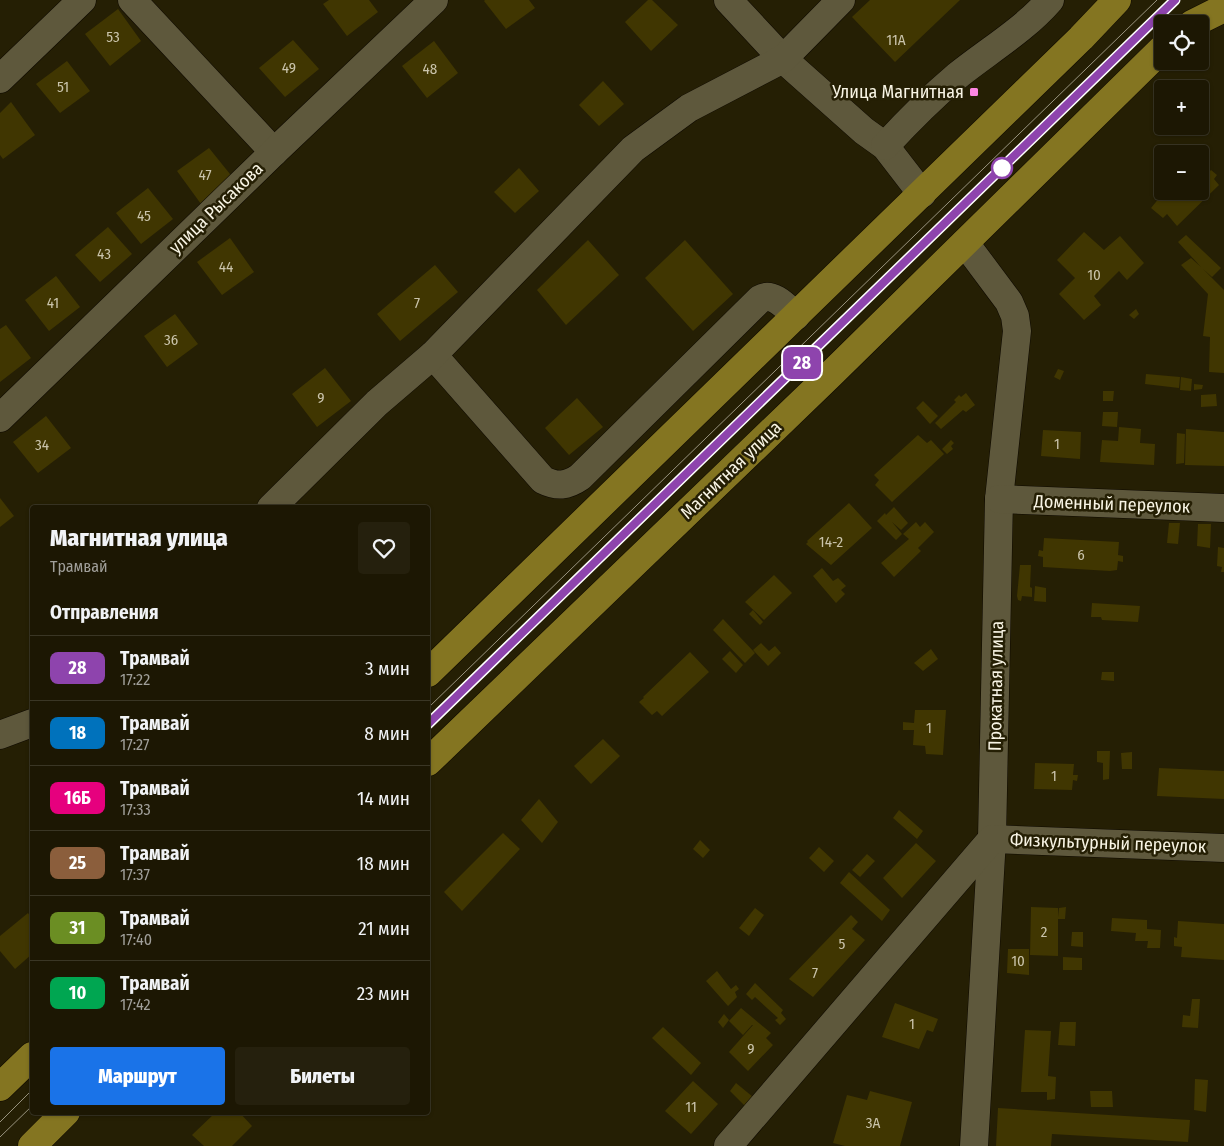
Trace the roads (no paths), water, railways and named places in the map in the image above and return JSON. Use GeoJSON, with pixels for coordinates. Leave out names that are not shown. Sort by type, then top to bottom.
{"type":"FeatureCollection","features":[{"type":"Feature","properties":{"kind":"main road"},"geometry":{"type":"LineString","coordinates":[[430,671],[1082,38],[1116,0]]}},
{"type":"Feature","properties":{"kind":"main road"},"geometry":{"type":"LineString","coordinates":[[1209,16],[1224,8]]}},
{"type":"Feature","properties":{"kind":"main road","name":"Магнитная улица"},"geometry":{"type":"LineString","coordinates":[[430,760],[965,243],[1154,57]]}},
{"type":"Feature","properties":{"kind":"main road"},"geometry":{"type":"LineString","coordinates":[[0,1088],[30,1058]]}},
{"type":"Feature","properties":{"kind":"main road"},"geometry":{"type":"LineString","coordinates":[[32,1146],[63,1115]]}},
{"type":"Feature","properties":{"kind":"street"},"geometry":{"type":"LineString","coordinates":[[0,80],[82,0]]}},
{"type":"Feature","properties":{"kind":"street"},"geometry":{"type":"LineString","coordinates":[[132,0],[274,152]]}},
{"type":"Feature","properties":{"kind":"street","name":"улица Рысакова"},"geometry":{"type":"LineString","coordinates":[[0,418],[274,152],[434,0]]}},
{"type":"Feature","properties":{"kind":"street"},"geometry":{"type":"LineString","coordinates":[[728,0],[783,59],[864,131],[885,146],[922,194]]}},
{"type":"Feature","properties":{"kind":"street"},"geometry":{"type":"LineString","coordinates":[[274,505],[377,403],[433,355],[633,149],[689,108],[783,59],[841,0]]}},
{"type":"Feature","properties":{"kind":"street"},"geometry":{"type":"LineString","coordinates":[[885,146],[919,110],[1043,8],[1050,0]]}},
{"type":"Feature","properties":{"kind":"street","name":"Прокатная улица"},"geometry":{"type":"LineString","coordinates":[[965,243],[1009,302],[1015,316],[1017,331],[1000,499],[992,839],[974,1146]]}},
{"type":"Feature","properties":{"kind":"street"},"geometry":{"type":"LineString","coordinates":[[433,355],[543,480],[562,486],[580,478],[760,298],[771,296],[796,316]]}},
{"type":"Feature","properties":{"kind":"street","name":"Доменный переулок"},"geometry":{"type":"LineString","coordinates":[[1000,499],[1224,508]]}},
{"type":"Feature","properties":{"kind":"street"},"geometry":{"type":"LineString","coordinates":[[0,735],[30,724]]}},
{"type":"Feature","properties":{"kind":"street"},"geometry":{"type":"LineString","coordinates":[[728,1146],[992,839]]}},
{"type":"Feature","properties":{"kind":"street","name":"Физкультурный переулок"},"geometry":{"type":"LineString","coordinates":[[992,839],[1224,848]]}},
{"type":"Feature","properties":{"kind":"tram line"},"geometry":{"type":"LineString","coordinates":[[430,706],[1157,0]]}},
{"type":"Feature","properties":{"kind":"tram line"},"geometry":{"type":"LineString","coordinates":[[430,723],[1175,0]]}},
{"type":"Feature","properties":{"kind":"tram line","name":"28"},"geometry":{"type":"LineString","coordinates":[[430,722],[1175,0]]}},
{"type":"Feature","properties":{"kind":"tram line"},"geometry":{"type":"LineString","coordinates":[[0,1122],[30,1092]]}},
{"type":"Feature","properties":{"kind":"tram line"},"geometry":{"type":"LineString","coordinates":[[0,1137],[30,1108]]}},
{"type":"Feature","properties":{"kind":"place","name":"Улица Магнитная"},"geometry":{"type":"Point","coordinates":[974,92]}}]}
